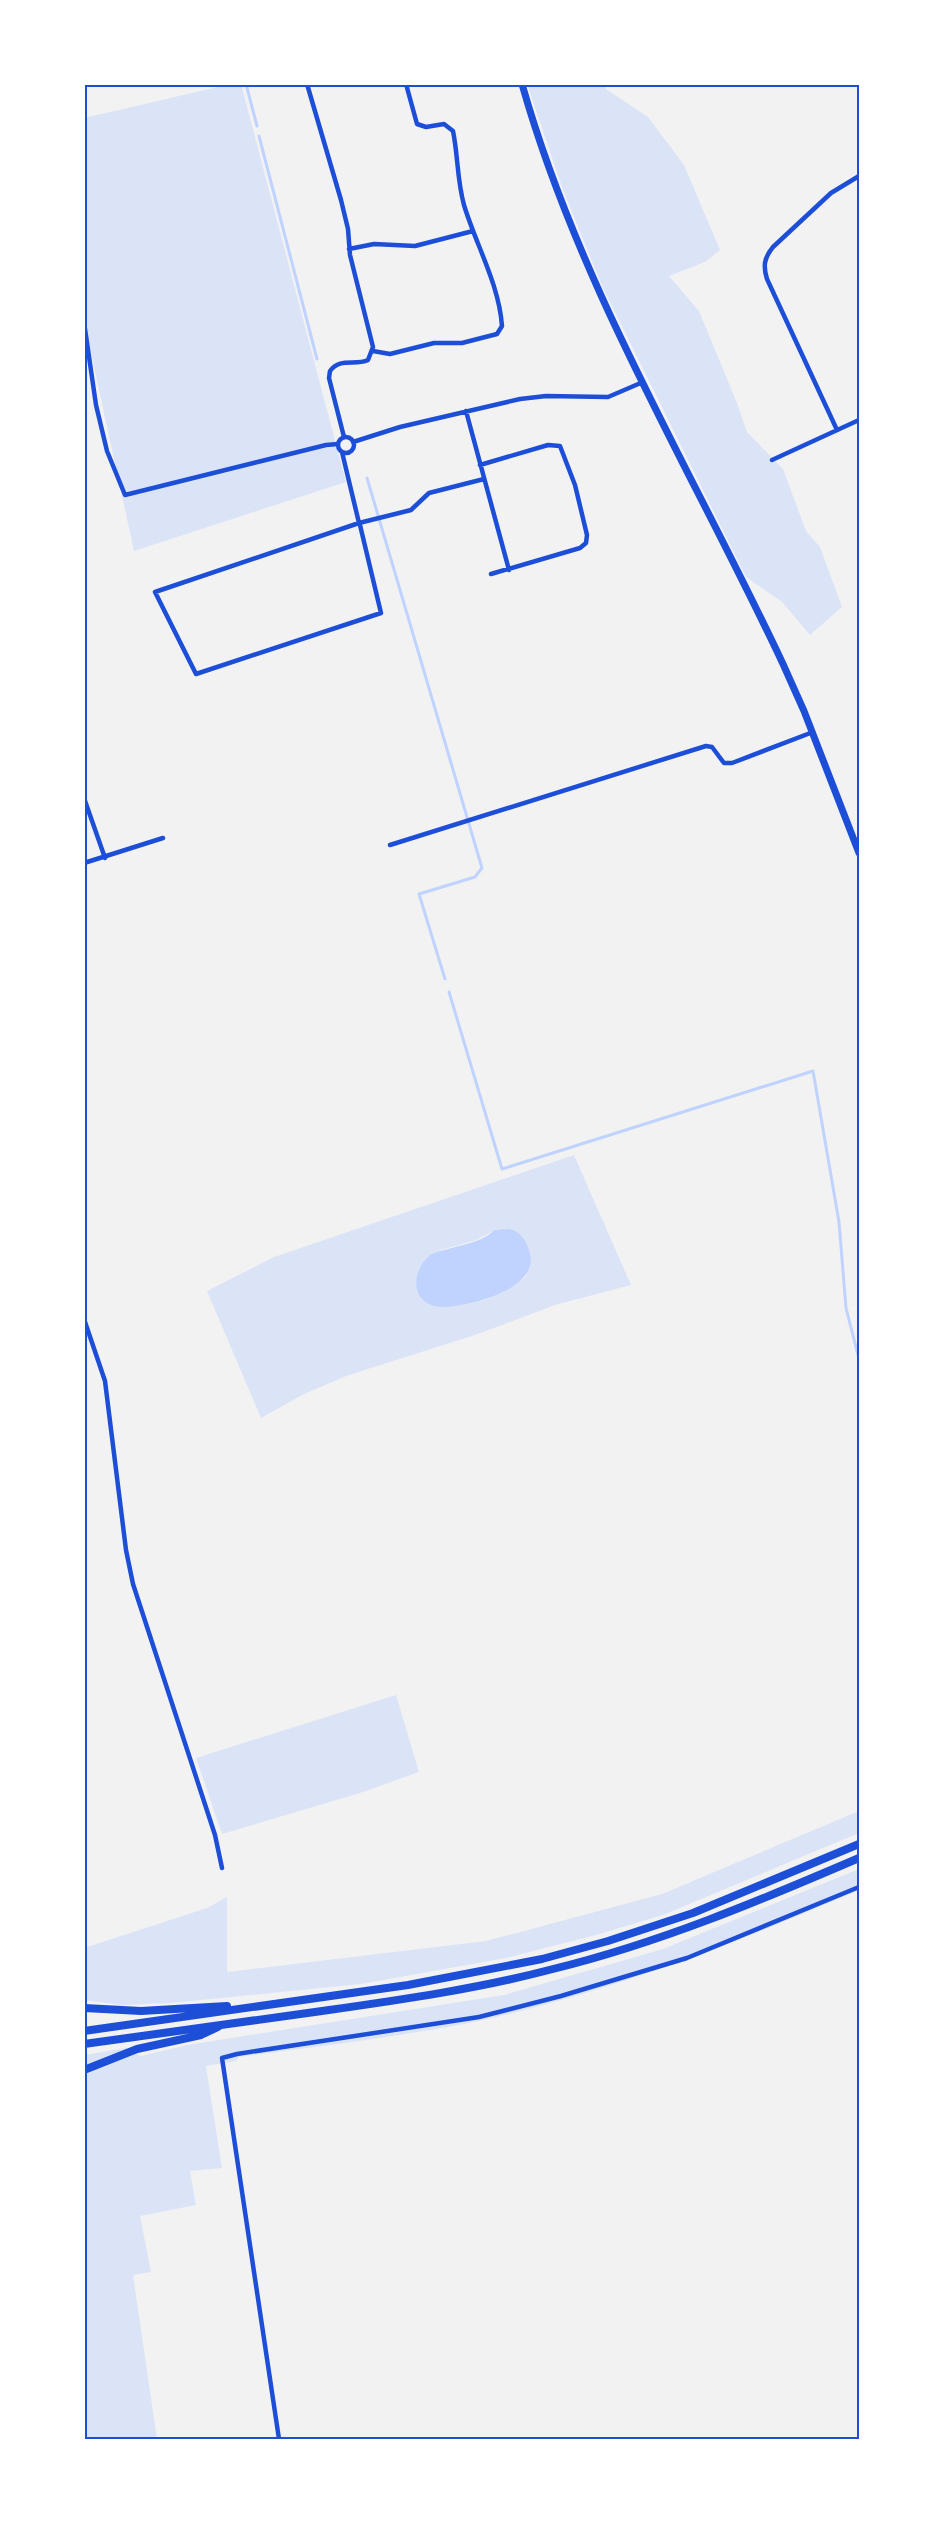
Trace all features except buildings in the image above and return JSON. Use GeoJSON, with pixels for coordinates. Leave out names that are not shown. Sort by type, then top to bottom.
{"type":"FeatureCollection","features":[{"type":"Feature","properties":{"kind":"highway"},"geometry":{"type":"LineString","coordinates":[[84,2031],[455,1977],[581,1949],[693,1913],[859,1844]]}},
{"type":"Feature","properties":{"kind":"highway"},"geometry":{"type":"LineString","coordinates":[[84,2044],[451,1991],[573,1964],[700,1924],[859,1858]]}},
{"type":"Feature","properties":{"kind":"highway"},"geometry":{"type":"LineString","coordinates":[[84,2008],[141,2011],[311,1999]]}},
{"type":"Feature","properties":{"kind":"highway"},"geometry":{"type":"LineString","coordinates":[[84,2070],[137,2049],[201,2035],[221,2025]]}},
{"type":"Feature","properties":{"kind":"main road"},"geometry":{"type":"LineString","coordinates":[[522,84],[541,150],[566,216],[606,307],[777,651],[813,732],[859,853]]}},
{"type":"Feature","properties":{"kind":"street"},"geometry":{"type":"LineString","coordinates":[[308,84],[341,200],[373,351],[368,360],[361,363],[340,363],[330,371],[329,378],[344,437]]}},
{"type":"Feature","properties":{"kind":"street"},"geometry":{"type":"LineString","coordinates":[[373,351],[390,354],[434,343],[472,341],[500,333],[502,322],[489,273],[459,184],[453,131],[444,124],[426,128],[417,124],[406,84]]}},
{"type":"Feature","properties":{"kind":"street"},"geometry":{"type":"LineString","coordinates":[[837,430],[764,266],[766,256],[773,248],[831,193],[859,176]]}},
{"type":"Feature","properties":{"kind":"street"},"geometry":{"type":"LineString","coordinates":[[350,249],[379,243],[415,246],[473,231]]}},
{"type":"Feature","properties":{"kind":"street"},"geometry":{"type":"LineString","coordinates":[[84,322],[96,405],[107,451],[125,495],[326,445],[338,444],[344,437]]}},
{"type":"Feature","properties":{"kind":"street"},"geometry":{"type":"LineString","coordinates":[[353,442],[400,427],[527,398],[613,397],[643,382]]}},
{"type":"Feature","properties":{"kind":"street"},"geometry":{"type":"LineString","coordinates":[[466,411],[509,570]]}},
{"type":"Feature","properties":{"kind":"street"},"geometry":{"type":"LineString","coordinates":[[772,460],[859,420]]}},
{"type":"Feature","properties":{"kind":"street"},"geometry":{"type":"LineString","coordinates":[[344,437],[350,438],[353,442]]}},
{"type":"Feature","properties":{"kind":"street"},"geometry":{"type":"LineString","coordinates":[[342,452],[351,451],[353,442]]}},
{"type":"Feature","properties":{"kind":"street"},"geometry":{"type":"LineString","coordinates":[[338,444],[342,452],[359,523],[381,613],[196,674],[155,592],[359,523],[413,508],[426,494],[484,479]]}},
{"type":"Feature","properties":{"kind":"street"},"geometry":{"type":"LineString","coordinates":[[480,465],[521,452],[558,445],[563,450],[588,535],[585,545],[491,574]]}},
{"type":"Feature","properties":{"kind":"street"},"geometry":{"type":"LineString","coordinates":[[390,844],[706,746],[715,749],[724,763],[732,763],[813,732]]}},
{"type":"Feature","properties":{"kind":"street"},"geometry":{"type":"LineString","coordinates":[[84,798],[105,858]]}},
{"type":"Feature","properties":{"kind":"street"},"geometry":{"type":"LineString","coordinates":[[84,863],[164,838]]}},
{"type":"Feature","properties":{"kind":"street"},"geometry":{"type":"LineString","coordinates":[[84,1319],[100,1361],[107,1388],[126,1550],[133,1584],[215,1835],[222,1868]]}},
{"type":"Feature","properties":{"kind":"street"},"geometry":{"type":"LineString","coordinates":[[279,2439],[222,2058],[479,2017],[561,1996],[687,1958],[859,1887]]}},
{"type":"Feature","properties":{"kind":"shaded area"},"geometry":{"type":"Polygon","coordinates":[[[231,84],[241,84],[346,482],[134,551],[84,321],[84,118],[231,84]]]}},
{"type":"Feature","properties":{"kind":"shaded area"},"geometry":{"type":"Polygon","coordinates":[[[527,84],[605,84],[606,89],[648,117],[684,165],[720,250],[705,262],[669,276],[699,311],[747,432],[783,469],[806,531],[820,547],[842,607],[810,635],[782,602],[746,577],[602,286],[563,190],[527,84]]]}},
{"type":"Feature","properties":{"kind":"shaded area"},"geometry":{"type":"Polygon","coordinates":[[[574,1155],[631,1285],[555,1305],[475,1335],[349,1375],[304,1394],[261,1418],[207,1291],[274,1257],[574,1155]],[[497,1229],[476,1240],[441,1250],[427,1301],[439,1305],[465,1305],[493,1297],[517,1284],[526,1276],[530,1252],[525,1241],[497,1229]]]}},
{"type":"Feature","properties":{"kind":"shaded area"},"geometry":{"type":"Polygon","coordinates":[[[396,1695],[419,1772],[360,1793],[222,1834],[196,1758],[396,1695]]]}},
{"type":"Feature","properties":{"kind":"shaded area"},"geometry":{"type":"Polygon","coordinates":[[[859,1811],[859,1833],[663,1915],[506,1958],[361,1984],[172,2003],[121,2005],[84,2000],[84,1948],[207,1908],[227,1897],[227,1972],[486,1941],[662,1894],[859,1811]]]}},
{"type":"Feature","properties":{"kind":"shaded area"},"geometry":{"type":"Polygon","coordinates":[[[859,1869],[859,1890],[714,1949],[566,1999],[464,2024],[239,2057],[236,2061],[206,2066],[222,2168],[190,2171],[196,2205],[140,2216],[151,2272],[133,2275],[157,2439],[84,2439],[84,2055],[126,2048],[141,2056],[187,2045],[504,1995],[663,1949],[859,1869]]]}},
{"type":"Feature","properties":{"kind":"water"},"geometry":{"type":"Polygon","coordinates":[[[508,1229],[522,1236],[529,1250],[531,1263],[526,1275],[516,1284],[487,1299],[457,1306],[434,1306],[420,1296],[416,1280],[418,1271],[430,1255],[482,1239],[494,1230],[508,1229]]]}},
{"type":"Feature","properties":{"kind":"waterway"},"geometry":{"type":"LineString","coordinates":[[246,84],[257,126]]}},
{"type":"Feature","properties":{"kind":"waterway"},"geometry":{"type":"LineString","coordinates":[[259,136],[317,359]]}},
{"type":"Feature","properties":{"kind":"waterway"},"geometry":{"type":"LineString","coordinates":[[367,478],[482,868],[475,877],[419,894],[445,979]]}},
{"type":"Feature","properties":{"kind":"waterway"},"geometry":{"type":"LineString","coordinates":[[449,992],[502,1169],[813,1071],[839,1222],[846,1308],[859,1359]]}}]}
